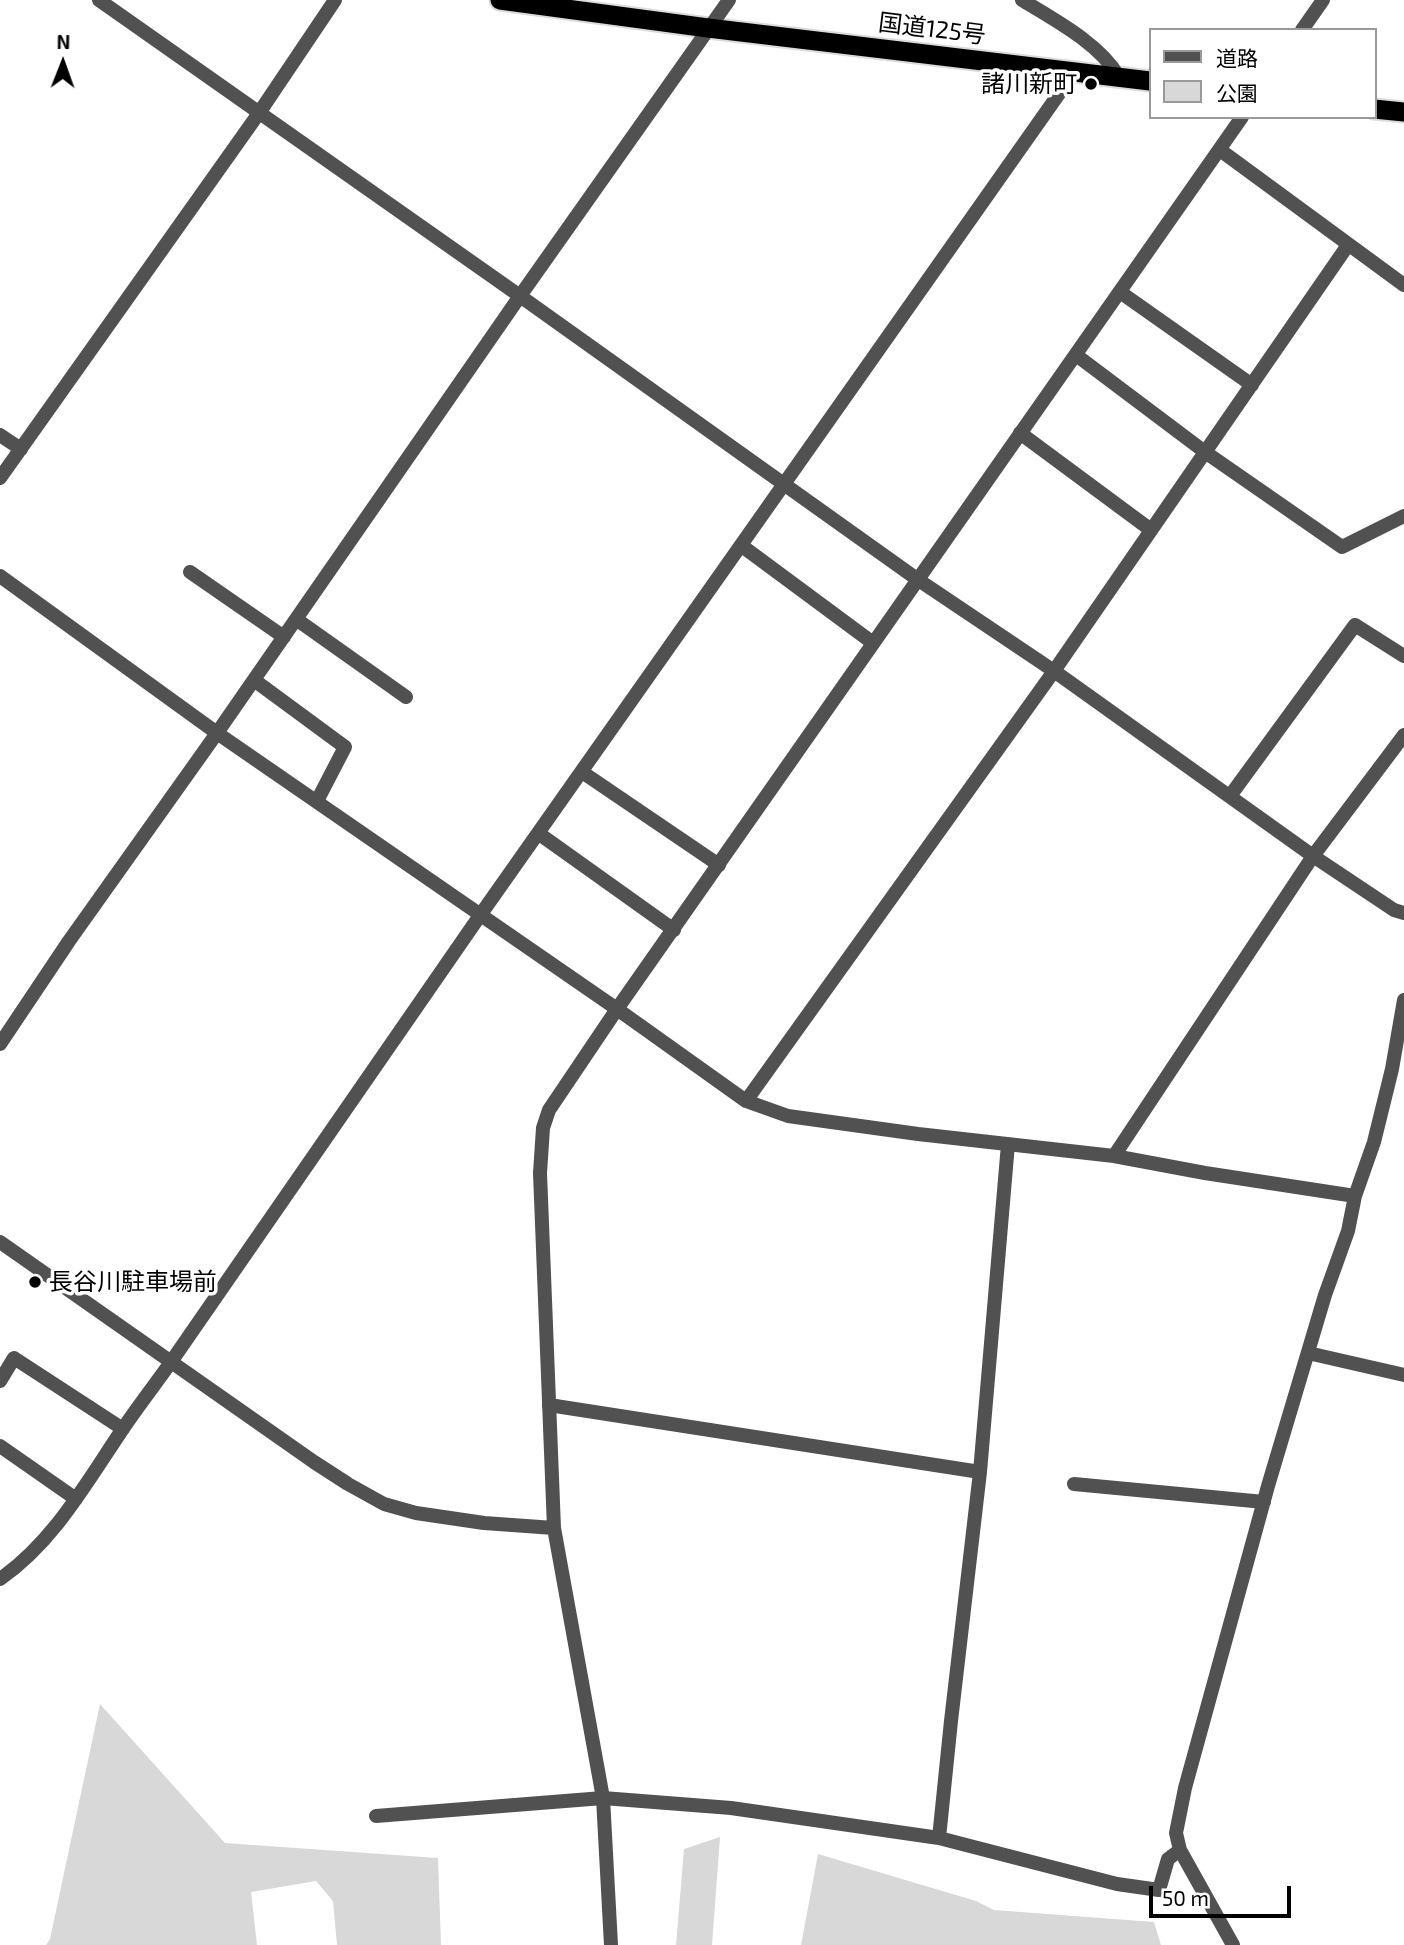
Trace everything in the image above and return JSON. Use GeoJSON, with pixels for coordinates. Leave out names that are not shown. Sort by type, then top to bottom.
{"type":"FeatureCollection","features":[{"type":"Feature","properties":{"kind":"highway","name":"国道125号"},"geometry":{"type":"LineString","coordinates":[[500,0],[1148,81]]}},
{"type":"Feature","properties":{"kind":"highway"},"geometry":{"type":"LineString","coordinates":[[1376,109],[1404,113]]}},
{"type":"Feature","properties":{"kind":"street"},"geometry":{"type":"LineString","coordinates":[[99,0],[917,579],[1054,671],[1313,856],[1394,910],[1404,913]]}},
{"type":"Feature","properties":{"kind":"street"},"geometry":{"type":"LineString","coordinates":[[0,478],[259,113],[335,0]]}},
{"type":"Feature","properties":{"kind":"street"},"geometry":{"type":"LineString","coordinates":[[0,1044],[69,941],[729,0]]}},
{"type":"Feature","properties":{"kind":"street"},"geometry":{"type":"LineString","coordinates":[[1022,0],[1093,48],[1108,61],[1119,77]]}},
{"type":"Feature","properties":{"kind":"street"},"geometry":{"type":"LineString","coordinates":[[1303,28],[1323,0]]}},
{"type":"Feature","properties":{"kind":"street"},"geometry":{"type":"LineString","coordinates":[[0,1578],[40,1544],[76,1499],[481,914],[1075,71]]}},
{"type":"Feature","properties":{"kind":"street"},"geometry":{"type":"LineString","coordinates":[[611,1945],[603,1798],[554,1528],[540,1198],[543,1128],[561,1090],[1240,119]]}},
{"type":"Feature","properties":{"kind":"street"},"geometry":{"type":"LineString","coordinates":[[1220,150],[1404,285]]}},
{"type":"Feature","properties":{"kind":"street"},"geometry":{"type":"LineString","coordinates":[[746,1101],[1054,671],[1349,244]]}},
{"type":"Feature","properties":{"kind":"street"},"geometry":{"type":"LineString","coordinates":[[1120,292],[1252,385]]}},
{"type":"Feature","properties":{"kind":"street"},"geometry":{"type":"LineString","coordinates":[[1076,355],[1205,452],[1342,547],[1404,516]]}},
{"type":"Feature","properties":{"kind":"street"},"geometry":{"type":"LineString","coordinates":[[1020,433],[1151,530]]}},
{"type":"Feature","properties":{"kind":"street"},"geometry":{"type":"LineString","coordinates":[[0,435],[21,449]]}},
{"type":"Feature","properties":{"kind":"street"},"geometry":{"type":"LineString","coordinates":[[742,546],[873,643]]}},
{"type":"Feature","properties":{"kind":"street"},"geometry":{"type":"LineString","coordinates":[[190,572],[284,637]]}},
{"type":"Feature","properties":{"kind":"street"},"geometry":{"type":"LineString","coordinates":[[0,576],[217,733],[481,914],[746,1101],[788,1116],[1114,1156],[1356,1196]]}},
{"type":"Feature","properties":{"kind":"street"},"geometry":{"type":"LineString","coordinates":[[296,619],[406,697]]}},
{"type":"Feature","properties":{"kind":"street"},"geometry":{"type":"LineString","coordinates":[[1230,796],[1355,625],[1404,656]]}},
{"type":"Feature","properties":{"kind":"street"},"geometry":{"type":"LineString","coordinates":[[254,680],[345,747],[317,801]]}},
{"type":"Feature","properties":{"kind":"street"},"geometry":{"type":"LineString","coordinates":[[1114,1156],[1313,856],[1404,735]]}},
{"type":"Feature","properties":{"kind":"street"},"geometry":{"type":"LineString","coordinates":[[582,772],[719,865]]}},
{"type":"Feature","properties":{"kind":"street"},"geometry":{"type":"LineString","coordinates":[[538,833],[674,930]]}},
{"type":"Feature","properties":{"kind":"street"},"geometry":{"type":"LineString","coordinates":[[1233,1945],[1180,1850],[1176,1833],[1185,1788],[1264,1503],[1325,1295],[1348,1231],[1356,1196],[1374,1142],[1392,1069],[1404,1000]]}},
{"type":"Feature","properties":{"kind":"street"},"geometry":{"type":"LineString","coordinates":[[939,1838],[981,1472],[1008,1144]]}},
{"type":"Feature","properties":{"kind":"street"},"geometry":{"type":"LineString","coordinates":[[0,1242],[314,1462],[384,1504],[452,1519],[554,1528]]}},
{"type":"Feature","properties":{"kind":"street"},"geometry":{"type":"LineString","coordinates":[[1308,1353],[1404,1375]]}},
{"type":"Feature","properties":{"kind":"street"},"geometry":{"type":"LineString","coordinates":[[0,1381],[14,1358],[122,1429]]}},
{"type":"Feature","properties":{"kind":"street"},"geometry":{"type":"LineString","coordinates":[[549,1405],[981,1472]]}},
{"type":"Feature","properties":{"kind":"street"},"geometry":{"type":"LineString","coordinates":[[0,1446],[76,1499]]}},
{"type":"Feature","properties":{"kind":"street"},"geometry":{"type":"LineString","coordinates":[[1074,1484],[1264,1503]]}},
{"type":"Feature","properties":{"kind":"street"},"geometry":{"type":"LineString","coordinates":[[376,1816],[603,1798],[731,1808],[939,1838],[1117,1884],[1159,1890],[1168,1859],[1180,1850]]}},
{"type":"Feature","properties":{"kind":"green space"},"geometry":{"type":"Polygon","coordinates":[[[100,1704],[225,1843],[438,1858],[441,1945],[337,1945],[333,1901],[316,1881],[251,1892],[257,1945],[46,1945],[50,1939],[100,1704]]]}},
{"type":"Feature","properties":{"kind":"green space"},"geometry":{"type":"Polygon","coordinates":[[[720,1837],[712,1945],[676,1945],[684,1849],[720,1837]]]}},
{"type":"Feature","properties":{"kind":"green space"},"geometry":{"type":"Polygon","coordinates":[[[818,1854],[976,1901],[994,1910],[1154,1922],[1161,1945],[801,1945],[818,1854]]]}},
{"type":"Feature","properties":{"kind":"place","name":"諸川新町"},"geometry":{"type":"Point","coordinates":[1091,84]}},
{"type":"Feature","properties":{"kind":"place","name":"長谷川駐車場前"},"geometry":{"type":"Point","coordinates":[35,1282]}}]}
